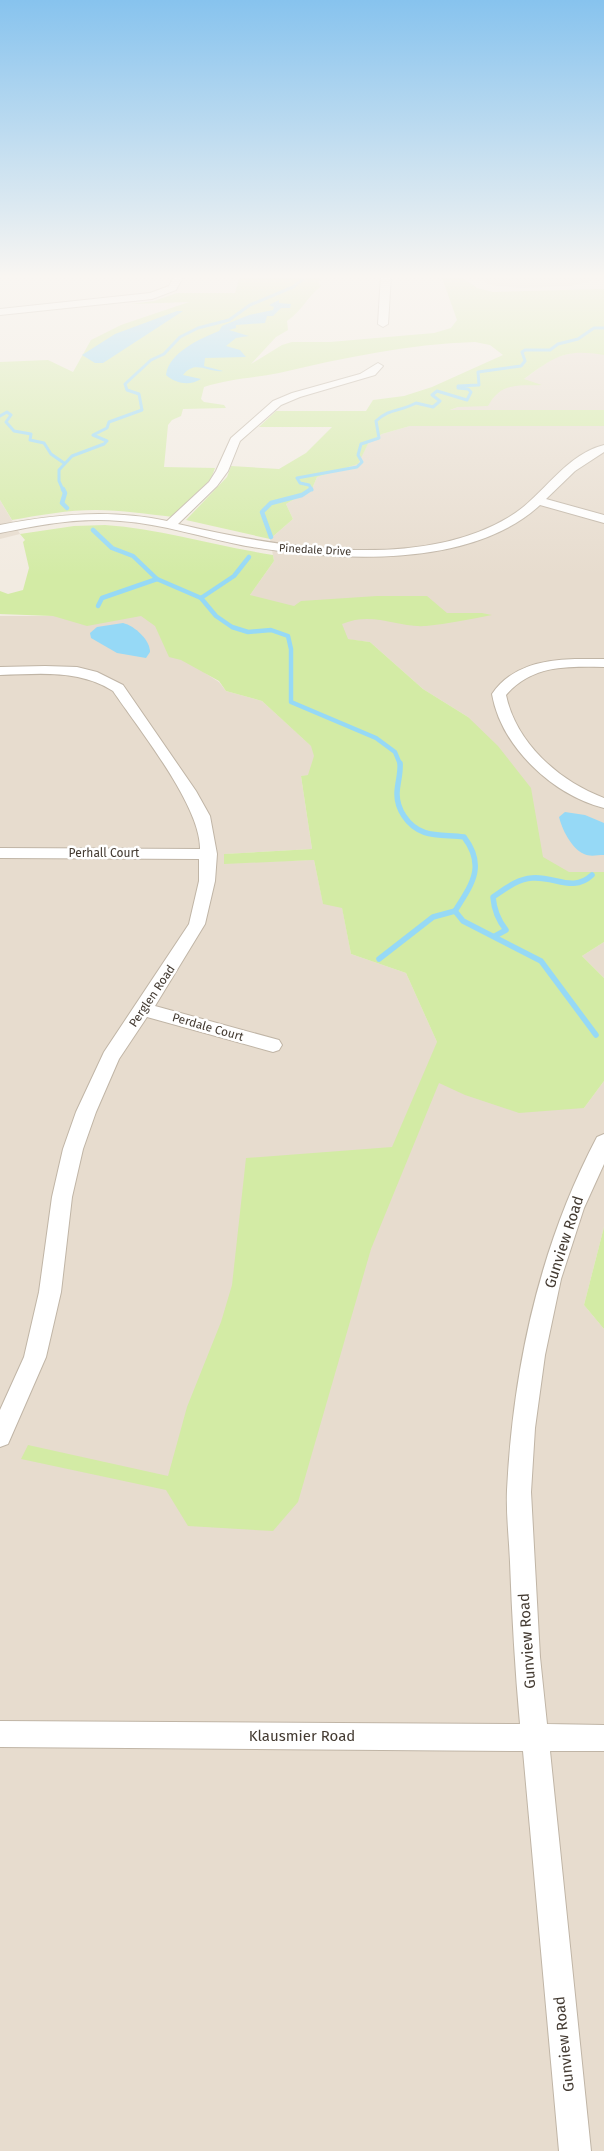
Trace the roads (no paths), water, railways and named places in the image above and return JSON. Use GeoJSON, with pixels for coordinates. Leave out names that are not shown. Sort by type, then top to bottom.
{"type":"FeatureCollection","features":[{"type":"Feature","properties":{"kind":"street"},"geometry":{"type":"LineString","coordinates":[[171,524],[213,484],[222,471],[235,440],[277,403],[296,395],[366,375]]}},
{"type":"Feature","properties":{"kind":"street","name":"Pinedale Drive"},"geometry":{"type":"LineString","coordinates":[[0,529],[34,522],[94,517],[126,518],[171,524],[218,537],[294,550],[352,552],[405,550],[456,542],[491,530],[516,518],[567,470],[604,448]]}},
{"type":"Feature","properties":{"kind":"street"},"geometry":{"type":"LineString","coordinates":[[536,500],[604,519]]}},
{"type":"Feature","properties":{"kind":"street"},"geometry":{"type":"LineString","coordinates":[[604,663],[568,663],[530,669],[506,684],[499,694],[499,701],[504,720],[541,765],[576,792],[604,803]]}},
{"type":"Feature","properties":{"kind":"street","name":"Perglen Road"},"geometry":{"type":"LineString","coordinates":[[0,671],[84,673],[109,681],[118,688],[195,802],[206,829],[209,854],[207,881],[197,924],[107,1065],[89,1104],[73,1149],[62,1197],[50,1292],[40,1339],[35,1356],[0,1436]]}},
{"type":"Feature","properties":{"kind":"street","name":"Perhall Court"},"geometry":{"type":"LineString","coordinates":[[0,853],[209,854]]}},
{"type":"Feature","properties":{"kind":"street","name":"Perdale Court"},"geometry":{"type":"LineString","coordinates":[[143,1009],[273,1045]]}},
{"type":"Feature","properties":{"kind":"street","name":"Gunview Road"},"geometry":{"type":"LineString","coordinates":[[575,2151],[527,1657],[519,1492],[523,1428],[534,1355],[550,1279],[574,1208],[604,1142]]}},
{"type":"Feature","properties":{"kind":"street","name":"Klausmier Road"},"geometry":{"type":"LineString","coordinates":[[0,1734],[604,1738]]}},
{"type":"Feature","properties":{"kind":"water"},"geometry":{"type":"Polygon","coordinates":[[[167,375],[185,375],[201,379],[192,383],[183,383],[167,375]]]}},
{"type":"Feature","properties":{"kind":"water"},"geometry":{"type":"Polygon","coordinates":[[[123,623],[132,627],[145,638],[150,652],[146,658],[117,653],[91,638],[90,633],[97,627],[123,623]]]}},
{"type":"Feature","properties":{"kind":"water"},"geometry":{"type":"Polygon","coordinates":[[[565,812],[585,815],[604,823],[604,855],[586,855],[571,843],[559,817],[565,812]]]}},
{"type":"Feature","properties":{"kind":"waterway"},"geometry":{"type":"LineString","coordinates":[[63,490],[59,481],[59,470],[72,456],[104,444],[107,441],[93,435],[107,428],[109,422],[142,410],[139,394],[127,390],[125,384],[134,375]]}},
{"type":"Feature","properties":{"kind":"waterway"},"geometry":{"type":"LineString","coordinates":[[312,490],[309,485],[300,483],[297,478],[357,467],[362,462],[358,455],[361,444],[379,438],[376,421],[381,417],[416,403],[433,407],[440,401],[432,395],[437,391],[467,400],[471,392],[468,389],[458,388],[458,386],[479,385],[478,375]]}},
{"type":"Feature","properties":{"kind":"waterway"},"geometry":{"type":"LineString","coordinates":[[0,416],[7,412],[11,415],[6,422],[14,431],[31,434],[30,440],[44,443],[51,454],[64,463]]}},
{"type":"Feature","properties":{"kind":"waterway"},"geometry":{"type":"LineString","coordinates":[[63,489],[65,493],[62,503],[67,508]]}},
{"type":"Feature","properties":{"kind":"waterway"},"geometry":{"type":"LineString","coordinates":[[271,537],[262,512],[271,503],[302,495],[311,489]]}},
{"type":"Feature","properties":{"kind":"waterway"},"geometry":{"type":"LineString","coordinates":[[93,530],[112,548],[133,556],[157,579]]}},
{"type":"Feature","properties":{"kind":"waterway"},"geometry":{"type":"LineString","coordinates":[[201,598],[234,576],[249,557]]}},
{"type":"Feature","properties":{"kind":"waterway"},"geometry":{"type":"LineString","coordinates":[[98,606],[102,598],[157,579]]}},
{"type":"Feature","properties":{"kind":"waterway"},"geometry":{"type":"LineString","coordinates":[[157,579],[201,598]]}},
{"type":"Feature","properties":{"kind":"waterway"},"geometry":{"type":"LineString","coordinates":[[201,598],[216,616],[232,627],[248,632],[271,630],[288,636],[291,649],[291,702],[376,738],[395,752],[400,764]]}},
{"type":"Feature","properties":{"kind":"waterway"},"geometry":{"type":"LineString","coordinates":[[400,764],[397,797],[404,816],[416,829],[431,834],[464,837],[471,847],[475,866],[474,875],[467,892],[455,911]]}},
{"type":"Feature","properties":{"kind":"waterway"},"geometry":{"type":"LineString","coordinates":[[495,936],[506,930],[497,915],[493,897],[516,882],[540,878],[578,883],[592,875]]}},
{"type":"Feature","properties":{"kind":"waterway"},"geometry":{"type":"LineString","coordinates":[[379,959],[433,917],[455,911]]}},
{"type":"Feature","properties":{"kind":"waterway"},"geometry":{"type":"LineString","coordinates":[[455,911],[463,921],[541,961],[596,1035]]}}]}
